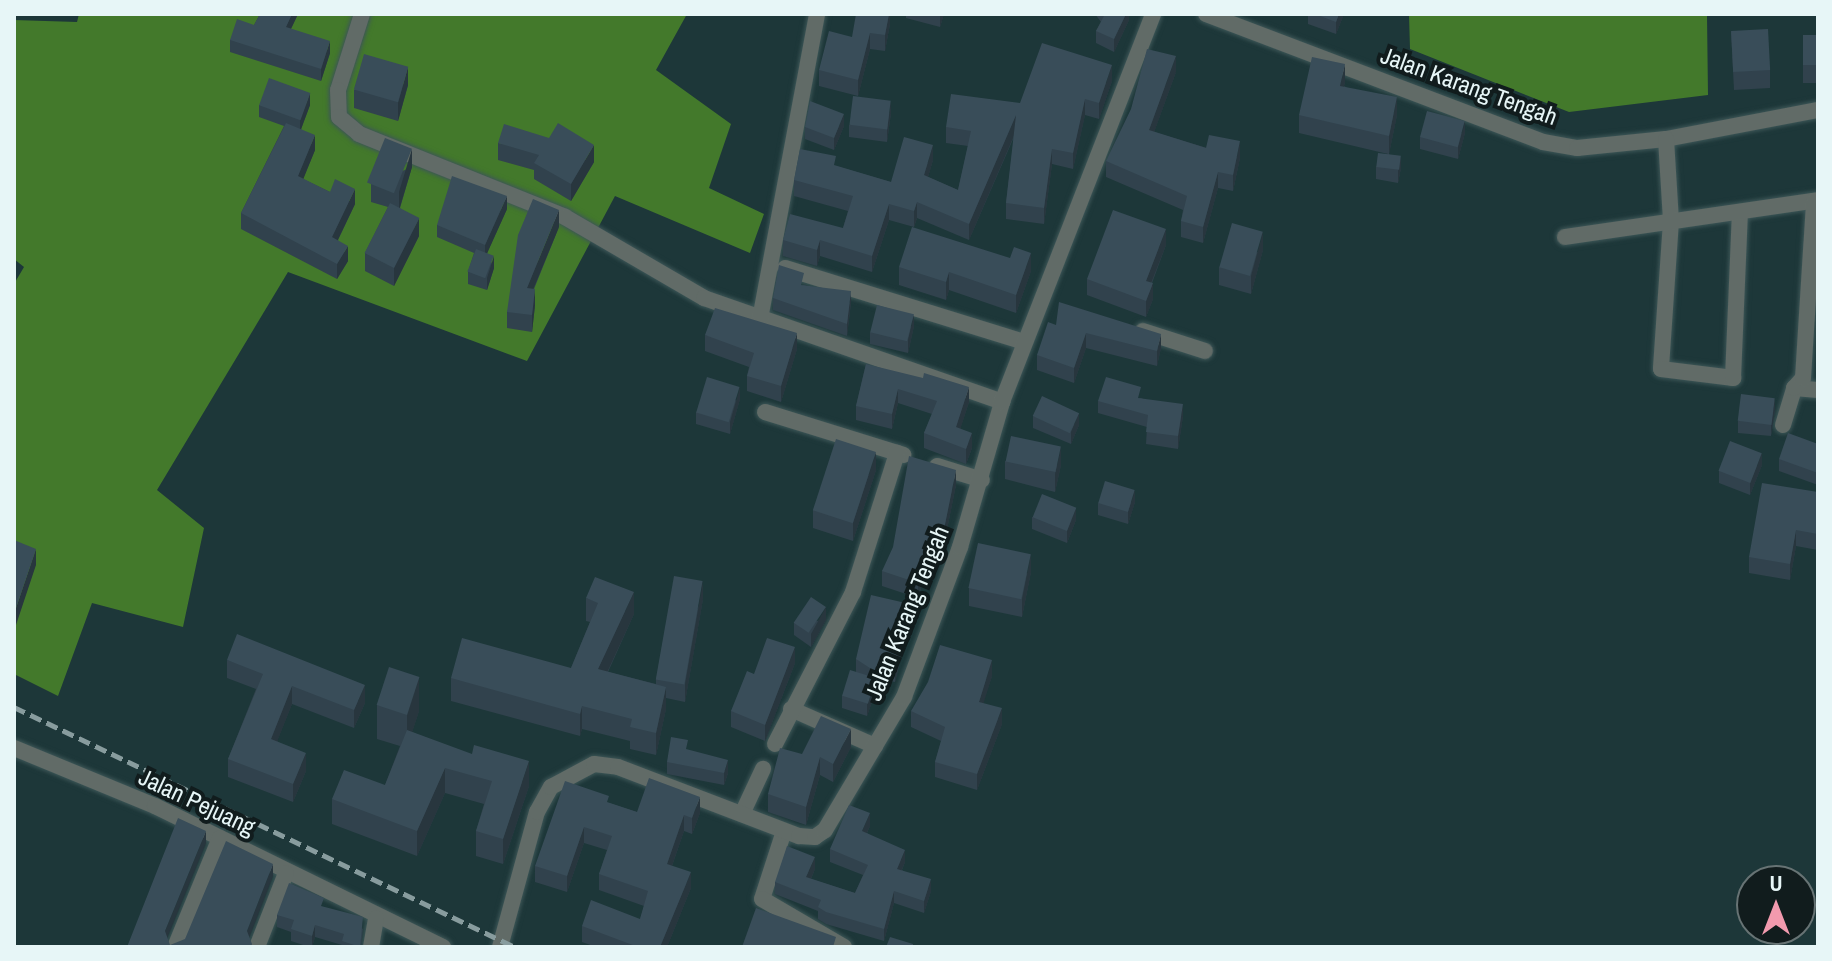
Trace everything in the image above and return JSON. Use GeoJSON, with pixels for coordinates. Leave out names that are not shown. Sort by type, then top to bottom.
{"type":"FeatureCollection","features":[{"type":"Feature","properties":{"kind":"street"},"geometry":{"type":"LineString","coordinates":[[362,14],[338,90],[339,117],[359,134],[565,217],[704,298],[1002,402]]}},
{"type":"Feature","properties":{"kind":"street"},"geometry":{"type":"LineString","coordinates":[[760,319],[817,14]]}},
{"type":"Feature","properties":{"kind":"street","name":"Jalan Karang Tengah"},"geometry":{"type":"LineString","coordinates":[[500,947],[537,812],[551,787],[594,764],[618,767],[784,831],[815,837],[825,830],[904,697],[982,480],[1002,402],[1024,342],[1050,300],[1153,14]]}},
{"type":"Feature","properties":{"kind":"street","name":"Jalan Karang Tengah"},"geometry":{"type":"LineString","coordinates":[[1206,14],[1543,142],[1577,148],[1666,139],[1818,110]]}},
{"type":"Feature","properties":{"kind":"street"},"geometry":{"type":"LineString","coordinates":[[1666,139],[1671,221],[1661,369],[1733,378],[1740,212]]}},
{"type":"Feature","properties":{"kind":"street"},"geometry":{"type":"LineString","coordinates":[[1565,237],[1816,200],[1803,378],[1794,388],[1783,425]]}},
{"type":"Feature","properties":{"kind":"street"},"geometry":{"type":"LineString","coordinates":[[769,263],[1024,342]]}},
{"type":"Feature","properties":{"kind":"street"},"geometry":{"type":"LineString","coordinates":[[1131,327],[1205,351]]}},
{"type":"Feature","properties":{"kind":"street"},"geometry":{"type":"LineString","coordinates":[[1794,388],[1818,390]]}},
{"type":"Feature","properties":{"kind":"street"},"geometry":{"type":"LineString","coordinates":[[765,412],[982,480]]}},
{"type":"Feature","properties":{"kind":"street"},"geometry":{"type":"LineString","coordinates":[[775,744],[853,592],[897,453]]}},
{"type":"Feature","properties":{"kind":"street"},"geometry":{"type":"LineString","coordinates":[[791,709],[875,746]]}},
{"type":"Feature","properties":{"kind":"street","name":"Jalan Pejuang"},"geometry":{"type":"LineString","coordinates":[[14,748],[220,838],[376,918],[443,947]]}},
{"type":"Feature","properties":{"kind":"street"},"geometry":{"type":"LineString","coordinates":[[742,814],[763,769]]}},
{"type":"Feature","properties":{"kind":"street"},"geometry":{"type":"LineString","coordinates":[[784,831],[762,899],[844,947]]}},
{"type":"Feature","properties":{"kind":"street"},"geometry":{"type":"LineString","coordinates":[[175,947],[220,838]]}},
{"type":"Feature","properties":{"kind":"street"},"geometry":{"type":"LineString","coordinates":[[257,947],[286,873]]}},
{"type":"Feature","properties":{"kind":"street"},"geometry":{"type":"LineString","coordinates":[[371,947],[376,918]]}},
{"type":"Feature","properties":{"kind":"green space"},"geometry":{"type":"Polygon","coordinates":[[[79,14],[687,14],[656,70],[731,124],[709,188],[764,214],[750,253],[615,196],[527,361],[288,272],[157,490],[204,528],[183,627],[92,603],[58,696],[14,674],[14,284],[24,267],[14,259],[14,20],[77,22],[79,14]]]}},
{"type":"Feature","properties":{"kind":"green space"},"geometry":{"type":"Polygon","coordinates":[[[1409,14],[1726,14],[1707,15],[1708,95],[1569,112],[1410,49],[1409,14]]]}},
{"type":"Feature","properties":{"kind":"building"},"geometry":{"type":"Polygon","coordinates":[[[260,14],[292,14],[286,27],[330,41],[321,69],[230,40],[237,19],[254,25],[260,14]]]}},
{"type":"Feature","properties":{"kind":"building"},"geometry":{"type":"Polygon","coordinates":[[[856,14],[889,14],[885,35],[870,33],[858,80],[819,70],[829,31],[852,37],[856,14]]]}},
{"type":"Feature","properties":{"kind":"building"},"geometry":{"type":"Polygon","coordinates":[[[1105,14],[1126,14],[1114,39],[1096,31],[1105,14]]]}},
{"type":"Feature","properties":{"kind":"building"},"geometry":{"type":"Polygon","coordinates":[[[1315,14],[1339,14],[1336,22],[1315,14]]]}},
{"type":"Feature","properties":{"kind":"building"},"geometry":{"type":"Polygon","coordinates":[[[1768,29],[1770,70],[1733,72],[1731,31],[1768,29]]]}},
{"type":"Feature","properties":{"kind":"building"},"geometry":{"type":"Polygon","coordinates":[[[1803,35],[1818,35],[1818,65],[1803,65],[1803,35]]]}},
{"type":"Feature","properties":{"kind":"building"},"geometry":{"type":"Polygon","coordinates":[[[1042,43],[1112,65],[1099,103],[1085,99],[1073,153],[1052,149],[1044,208],[1006,203],[1016,115],[969,224],[917,202],[914,211],[889,204],[872,256],[820,240],[817,250],[783,240],[790,214],[843,228],[853,196],[794,180],[800,149],[836,156],[834,165],[891,182],[904,137],[933,145],[924,175],[958,190],[971,131],[946,127],[951,94],[1020,103],[1042,43]]]}},
{"type":"Feature","properties":{"kind":"building"},"geometry":{"type":"Polygon","coordinates":[[[1147,49],[1176,56],[1149,130],[1206,148],[1209,135],[1240,141],[1233,175],[1218,172],[1203,227],[1181,221],[1187,196],[1106,161],[1131,109],[1147,49]]]}},
{"type":"Feature","properties":{"kind":"building"},"geometry":{"type":"Polygon","coordinates":[[[364,54],[408,67],[398,102],[354,90],[364,54]]]}},
{"type":"Feature","properties":{"kind":"building"},"geometry":{"type":"Polygon","coordinates":[[[1312,57],[1345,64],[1340,86],[1397,97],[1389,136],[1299,115],[1312,57]]]}},
{"type":"Feature","properties":{"kind":"building"},"geometry":{"type":"Polygon","coordinates":[[[269,78],[310,93],[300,120],[259,105],[269,78]]]}},
{"type":"Feature","properties":{"kind":"building"},"geometry":{"type":"Polygon","coordinates":[[[853,96],[891,101],[887,129],[849,125],[853,96]]]}},
{"type":"Feature","properties":{"kind":"building"},"geometry":{"type":"Polygon","coordinates":[[[810,101],[844,114],[834,138],[805,127],[810,101]]]}},
{"type":"Feature","properties":{"kind":"building"},"geometry":{"type":"Polygon","coordinates":[[[1427,111],[1465,121],[1458,147],[1420,137],[1427,111]]]}},
{"type":"Feature","properties":{"kind":"building"},"geometry":{"type":"Polygon","coordinates":[[[286,123],[315,135],[298,176],[330,192],[335,179],[355,189],[332,237],[348,246],[337,264],[241,213],[286,123]]]}},
{"type":"Feature","properties":{"kind":"building"},"geometry":{"type":"Polygon","coordinates":[[[558,123],[594,145],[571,184],[534,163],[539,155],[498,143],[504,124],[549,138],[558,123]]]}},
{"type":"Feature","properties":{"kind":"building"},"geometry":{"type":"Polygon","coordinates":[[[385,138],[412,149],[394,193],[367,183],[385,138]]]}},
{"type":"Feature","properties":{"kind":"building"},"geometry":{"type":"Polygon","coordinates":[[[1378,153],[1401,156],[1399,170],[1376,167],[1378,153]]]}},
{"type":"Feature","properties":{"kind":"building"},"geometry":{"type":"Polygon","coordinates":[[[452,176],[507,196],[485,245],[437,225],[452,176]]]}},
{"type":"Feature","properties":{"kind":"building"},"geometry":{"type":"Polygon","coordinates":[[[533,199],[559,210],[527,288],[535,289],[532,315],[507,312],[518,235],[533,199]]]}},
{"type":"Feature","properties":{"kind":"building"},"geometry":{"type":"Polygon","coordinates":[[[390,203],[419,218],[394,268],[365,253],[390,203]]]}},
{"type":"Feature","properties":{"kind":"building"},"geometry":{"type":"Polygon","coordinates":[[[1113,210],[1166,229],[1146,281],[1153,283],[1146,301],[1087,279],[1113,210]]]}},
{"type":"Feature","properties":{"kind":"building"},"geometry":{"type":"Polygon","coordinates":[[[1232,223],[1263,232],[1250,276],[1219,267],[1232,223]]]}},
{"type":"Feature","properties":{"kind":"building"},"geometry":{"type":"Polygon","coordinates":[[[912,227],[1010,258],[1014,247],[1031,253],[1016,295],[949,272],[946,282],[899,267],[912,227]]]}},
{"type":"Feature","properties":{"kind":"building"},"geometry":{"type":"Polygon","coordinates":[[[476,249],[494,256],[485,278],[467,271],[476,249]]]}},
{"type":"Feature","properties":{"kind":"building"},"geometry":{"type":"Polygon","coordinates":[[[779,265],[804,273],[801,285],[851,291],[847,324],[773,298],[779,265]]]}},
{"type":"Feature","properties":{"kind":"building"},"geometry":{"type":"Polygon","coordinates":[[[1059,302],[1161,334],[1157,351],[1086,333],[1074,368],[1037,355],[1048,322],[1056,325],[1059,302]]]}},
{"type":"Feature","properties":{"kind":"building"},"geometry":{"type":"Polygon","coordinates":[[[877,305],[914,314],[907,341],[870,332],[877,305]]]}},
{"type":"Feature","properties":{"kind":"building"},"geometry":{"type":"Polygon","coordinates":[[[715,308],[797,333],[781,386],[747,376],[754,353],[705,335],[715,308]]]}},
{"type":"Feature","properties":{"kind":"building"},"geometry":{"type":"Polygon","coordinates":[[[866,364],[923,378],[924,373],[969,387],[956,427],[972,433],[966,449],[924,433],[937,401],[898,389],[892,414],[856,406],[866,364]]]}},
{"type":"Feature","properties":{"kind":"building"},"geometry":{"type":"Polygon","coordinates":[[[707,377],[740,387],[729,422],[696,412],[707,377]]]}},
{"type":"Feature","properties":{"kind":"building"},"geometry":{"type":"Polygon","coordinates":[[[1106,377],[1141,387],[1138,398],[1183,404],[1178,436],[1146,432],[1148,415],[1098,401],[1106,377]]]}},
{"type":"Feature","properties":{"kind":"building"},"geometry":{"type":"Polygon","coordinates":[[[1741,394],[1775,398],[1771,425],[1738,421],[1741,394]]]}},
{"type":"Feature","properties":{"kind":"building"},"geometry":{"type":"Polygon","coordinates":[[[1042,396],[1079,413],[1070,433],[1033,416],[1042,396]]]}},
{"type":"Feature","properties":{"kind":"building"},"geometry":{"type":"Polygon","coordinates":[[[1788,433],[1818,444],[1818,473],[1779,459],[1788,433]]]}},
{"type":"Feature","properties":{"kind":"building"},"geometry":{"type":"Polygon","coordinates":[[[1011,436],[1061,447],[1055,472],[1006,461],[1011,436]]]}},
{"type":"Feature","properties":{"kind":"building"},"geometry":{"type":"Polygon","coordinates":[[[836,439],[876,452],[853,523],[813,510],[836,439]]]}},
{"type":"Feature","properties":{"kind":"building"},"geometry":{"type":"Polygon","coordinates":[[[1730,441],[1762,453],[1750,483],[1719,471],[1730,441]]]}},
{"type":"Feature","properties":{"kind":"building"},"geometry":{"type":"Polygon","coordinates":[[[909,456],[956,470],[940,549],[929,547],[918,583],[882,571],[893,547],[909,456]]]}},
{"type":"Feature","properties":{"kind":"building"},"geometry":{"type":"Polygon","coordinates":[[[1105,481],[1135,490],[1128,512],[1098,503],[1105,481]]]}},
{"type":"Feature","properties":{"kind":"building"},"geometry":{"type":"Polygon","coordinates":[[[1762,483],[1818,492],[1818,534],[1796,530],[1790,564],[1749,557],[1762,483]]]}},
{"type":"Feature","properties":{"kind":"building"},"geometry":{"type":"Polygon","coordinates":[[[1042,494],[1076,508],[1067,531],[1033,517],[1042,494]]]}},
{"type":"Feature","properties":{"kind":"building"},"geometry":{"type":"Polygon","coordinates":[[[14,540],[36,549],[14,614],[14,540]]]}},
{"type":"Feature","properties":{"kind":"building"},"geometry":{"type":"Polygon","coordinates":[[[978,543],[1031,554],[1021,599],[968,588],[978,543]]]}},
{"type":"Feature","properties":{"kind":"building"},"geometry":{"type":"Polygon","coordinates":[[[674,576],[703,581],[684,684],[656,679],[674,576]]]}},
{"type":"Feature","properties":{"kind":"building"},"geometry":{"type":"Polygon","coordinates":[[[595,577],[634,592],[598,669],[666,687],[656,733],[630,727],[632,719],[582,706],[580,714],[451,678],[462,638],[571,668],[598,603],[586,598],[595,577]]]}},
{"type":"Feature","properties":{"kind":"building"},"geometry":{"type":"Polygon","coordinates":[[[871,595],[910,604],[895,664],[880,661],[876,672],[856,659],[871,595]]]}},
{"type":"Feature","properties":{"kind":"building"},"geometry":{"type":"Polygon","coordinates":[[[811,597],[826,607],[809,633],[794,623],[811,597]]]}},
{"type":"Feature","properties":{"kind":"building"},"geometry":{"type":"Polygon","coordinates":[[[237,634],[365,685],[354,710],[292,686],[271,739],[306,753],[293,784],[228,759],[263,674],[227,660],[237,634]]]}},
{"type":"Feature","properties":{"kind":"building"},"geometry":{"type":"Polygon","coordinates":[[[767,638],[795,647],[765,725],[731,711],[747,671],[754,674],[767,638]]]}},
{"type":"Feature","properties":{"kind":"building"},"geometry":{"type":"Polygon","coordinates":[[[940,645],[992,660],[979,702],[1002,708],[977,774],[935,762],[945,727],[911,711],[928,682],[940,645]]]}},
{"type":"Feature","properties":{"kind":"building"},"geometry":{"type":"Polygon","coordinates":[[[389,667],[419,677],[407,715],[377,705],[389,667]]]}},
{"type":"Feature","properties":{"kind":"building"},"geometry":{"type":"Polygon","coordinates":[[[850,670],[876,678],[868,704],[842,696],[850,670]]]}},
{"type":"Feature","properties":{"kind":"building"},"geometry":{"type":"Polygon","coordinates":[[[821,716],[851,729],[833,764],[820,757],[806,807],[768,794],[780,748],[802,754],[821,716]]]}},
{"type":"Feature","properties":{"kind":"building"},"geometry":{"type":"Polygon","coordinates":[[[407,730],[472,754],[474,745],[529,761],[503,839],[476,831],[492,781],[445,768],[417,831],[332,799],[344,770],[385,785],[407,730]]]}},
{"type":"Feature","properties":{"kind":"building"},"geometry":{"type":"Polygon","coordinates":[[[671,737],[688,740],[686,749],[728,760],[724,773],[667,762],[671,737]]]}},
{"type":"Feature","properties":{"kind":"building"},"geometry":{"type":"Polygon","coordinates":[[[649,778],[700,797],[692,818],[684,815],[667,864],[691,872],[660,947],[638,947],[582,926],[591,900],[640,919],[648,891],[599,874],[612,836],[584,827],[567,876],[535,866],[565,781],[609,796],[607,802],[637,812],[649,778]]]}},
{"type":"Feature","properties":{"kind":"building"},"geometry":{"type":"Polygon","coordinates":[[[849,805],[870,813],[862,831],[905,850],[897,869],[931,879],[924,901],[894,891],[884,929],[826,912],[818,907],[821,900],[775,882],[787,846],[815,857],[806,877],[855,893],[868,865],[830,849],[849,805]]]}},
{"type":"Feature","properties":{"kind":"building"},"geometry":{"type":"Polygon","coordinates":[[[178,818],[206,831],[165,931],[170,945],[185,939],[226,841],[273,864],[247,931],[251,947],[127,947],[178,818]]]}},
{"type":"Feature","properties":{"kind":"building"},"geometry":{"type":"Polygon","coordinates":[[[289,883],[324,898],[321,906],[363,917],[360,947],[342,941],[344,934],[315,925],[312,936],[291,929],[294,920],[277,915],[289,883]]]}},
{"type":"Feature","properties":{"kind":"building"},"geometry":{"type":"Polygon","coordinates":[[[756,908],[836,937],[833,947],[742,947],[756,908]]]}},
{"type":"Feature","properties":{"kind":"building"},"geometry":{"type":"Polygon","coordinates":[[[890,937],[913,944],[913,947],[886,947],[890,937]]]}},
{"type":"Feature","properties":{"kind":"railway"},"geometry":{"type":"LineString","coordinates":[[14,707],[515,947]]}}]}
